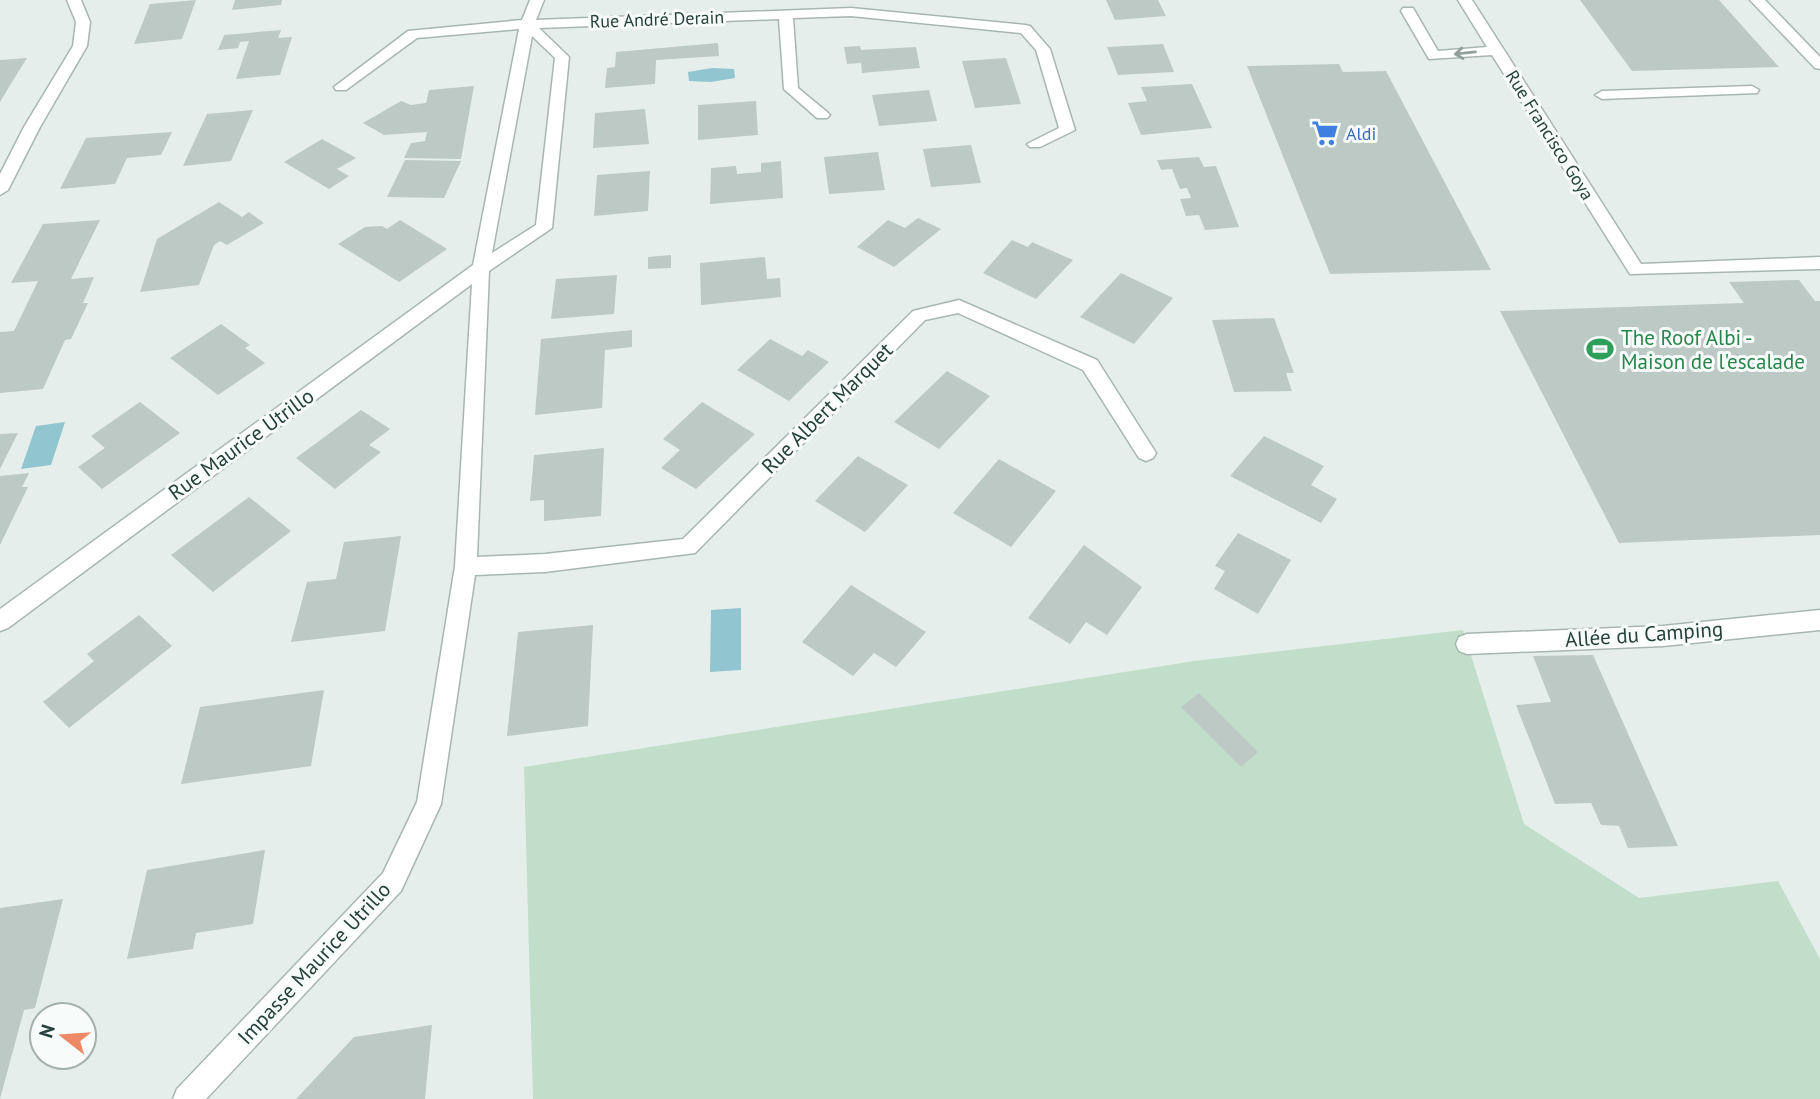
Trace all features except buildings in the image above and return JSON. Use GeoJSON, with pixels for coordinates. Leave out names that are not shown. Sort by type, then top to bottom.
{"type":"FeatureCollection","features":[{"type":"Feature","properties":{"kind":"street"},"geometry":{"type":"LineString","coordinates":[[0,190],[32,127],[80,46],[83,22],[74,0]]}},
{"type":"Feature","properties":{"kind":"street"},"geometry":{"type":"LineString","coordinates":[[467,566],[481,268],[527,24],[537,0]]}},
{"type":"Feature","properties":{"kind":"street","name":"Rue Francisco Goya"},"geometry":{"type":"LineString","coordinates":[[1465,0],[1636,270],[1820,263]]}},
{"type":"Feature","properties":{"kind":"street"},"geometry":{"type":"LineString","coordinates":[[1757,0],[1820,65]]}},
{"type":"Feature","properties":{"kind":"street"},"geometry":{"type":"LineString","coordinates":[[1409,11],[1434,56],[1496,50]]}},
{"type":"Feature","properties":{"kind":"street","name":"Rue André Derain"},"geometry":{"type":"LineString","coordinates":[[527,24],[851,12],[1026,29],[1043,49],[1067,130],[1035,144]]}},
{"type":"Feature","properties":{"kind":"street"},"geometry":{"type":"LineString","coordinates":[[786,15],[790,89],[822,116]]}},
{"type":"Feature","properties":{"kind":"street"},"geometry":{"type":"LineString","coordinates":[[341,87],[413,34],[527,24]]}},
{"type":"Feature","properties":{"kind":"street","name":"Rue Maurice Utrillo"},"geometry":{"type":"LineString","coordinates":[[0,621],[481,268],[544,228],[562,57],[527,24]]}},
{"type":"Feature","properties":{"kind":"street"},"geometry":{"type":"LineString","coordinates":[[1602,95],[1752,90]]}},
{"type":"Feature","properties":{"kind":"street","name":"Rue Albert Marquet"},"geometry":{"type":"LineString","coordinates":[[467,566],[545,564],[688,547],[919,314],[958,306],[1090,365],[1146,453]]}},
{"type":"Feature","properties":{"kind":"street","name":"Impasse Maurice Utrillo"},"geometry":{"type":"LineString","coordinates":[[187,1099],[392,882],[429,804],[467,566]]}},
{"type":"Feature","properties":{"kind":"street","name":"Allée du Camping"},"geometry":{"type":"LineString","coordinates":[[1467,644],[1663,636],[1820,620]]}},
{"type":"Feature","properties":{"kind":"green space"},"geometry":{"type":"Polygon","coordinates":[[[1463,630],[1524,824],[1639,898],[1778,881],[1820,959],[1820,1099],[533,1099],[524,767],[1194,661],[1463,630]]]}},
{"type":"Feature","properties":{"kind":"water"},"geometry":{"type":"Polygon","coordinates":[[[712,68],[734,69],[735,78],[711,82],[689,81],[688,72],[712,68]]]}},
{"type":"Feature","properties":{"kind":"water"},"geometry":{"type":"Polygon","coordinates":[[[65,422],[51,465],[21,469],[36,426],[65,422]]]}},
{"type":"Feature","properties":{"kind":"water"},"geometry":{"type":"Polygon","coordinates":[[[741,608],[741,670],[710,672],[711,610],[741,608]]]}},
{"type":"Feature","properties":{"kind":"place","name":"Aldi"},"geometry":{"type":"Point","coordinates":[1325,133]}},
{"type":"Feature","properties":{"kind":"place","name":"The Roof Albi - Maison de l'escalade"},"geometry":{"type":"Point","coordinates":[1600,349]}}]}
